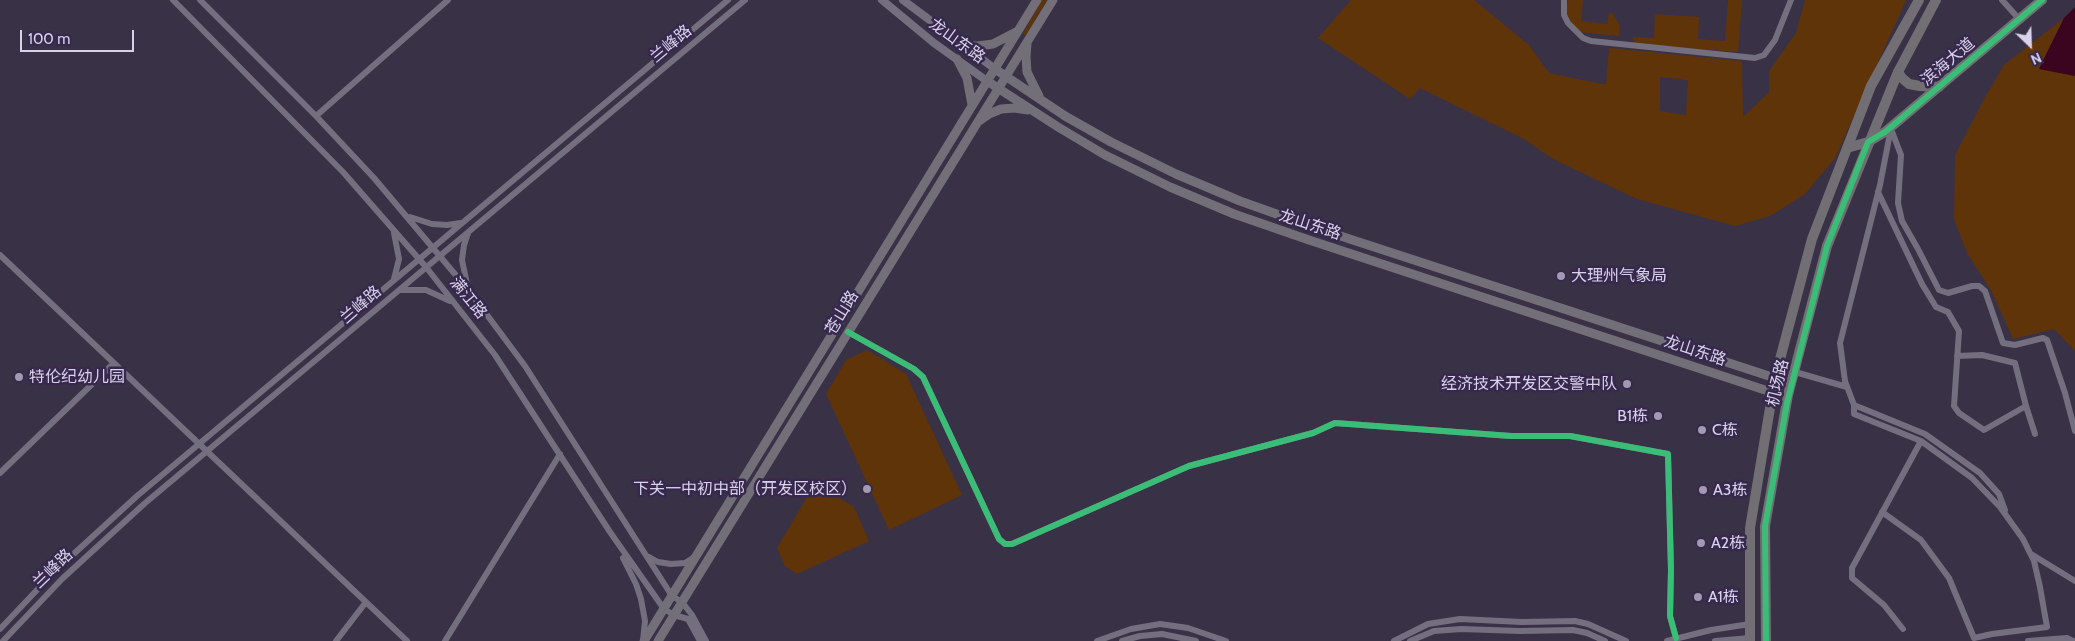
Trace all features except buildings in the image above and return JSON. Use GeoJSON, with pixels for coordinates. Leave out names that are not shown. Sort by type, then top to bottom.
{"type":"FeatureCollection","features":[{"type":"Feature","properties":{"kind":"main road","name":"苍山路"},"geometry":{"type":"LineString","coordinates":[[643,641],[697,556],[1036,0]]}},
{"type":"Feature","properties":{"kind":"main road","name":"苍山路"},"geometry":{"type":"LineString","coordinates":[[658,641],[1053,0]]}},
{"type":"Feature","properties":{"kind":"main road","name":"机场路"},"geometry":{"type":"LineString","coordinates":[[1750,640],[1750,528],[1774,378],[1812,239],[1871,86],[1919,0]]}},
{"type":"Feature","properties":{"kind":"main road","name":"机场路"},"geometry":{"type":"LineString","coordinates":[[1766,641],[1765,526],[1787,403],[1827,246],[1898,72],[1936,0]]}},
{"type":"Feature","properties":{"kind":"main road","name":"滨海大道"},"geometry":{"type":"LineString","coordinates":[[1847,148],[1868,142],[1891,128],[2042,0]]}},
{"type":"Feature","properties":{"kind":"main road"},"geometry":{"type":"LineString","coordinates":[[963,46],[993,44],[1018,31]]}},
{"type":"Feature","properties":{"kind":"main road"},"geometry":{"type":"LineString","coordinates":[[1028,39],[1027,72],[1034,88],[1044,102]]}},
{"type":"Feature","properties":{"kind":"main road"},"geometry":{"type":"LineString","coordinates":[[957,60],[967,78],[972,105]]}},
{"type":"Feature","properties":{"kind":"main road","name":"龙山东路"},"geometry":{"type":"LineString","coordinates":[[995,69],[1044,102],[1123,148],[1176,174],[1240,201],[1774,378]]}},
{"type":"Feature","properties":{"kind":"main road"},"geometry":{"type":"LineString","coordinates":[[1898,72],[1909,84],[1939,87]]}},
{"type":"Feature","properties":{"kind":"main road","name":"龙山东路"},"geometry":{"type":"LineString","coordinates":[[987,81],[1074,138],[1116,161],[1170,187],[1234,214],[1772,392]]}},
{"type":"Feature","properties":{"kind":"main road"},"geometry":{"type":"LineString","coordinates":[[974,126],[989,114],[1001,109],[1014,108],[1032,111]]}},
{"type":"Feature","properties":{"kind":"main road"},"geometry":{"type":"LineString","coordinates":[[1743,382],[1747,369]]}},
{"type":"Feature","properties":{"kind":"street","name":"满江路"},"geometry":{"type":"LineString","coordinates":[[173,0],[320,148],[426,267],[495,355],[610,532],[664,609],[674,615],[688,619],[700,641]]}},
{"type":"Feature","properties":{"kind":"street","name":"满江路"},"geometry":{"type":"LineString","coordinates":[[200,0],[316,116],[408,216],[475,298],[539,386],[672,596],[682,602],[692,615],[706,641]]}},
{"type":"Feature","properties":{"kind":"street"},"geometry":{"type":"LineString","coordinates":[[316,116],[448,0]]}},
{"type":"Feature","properties":{"kind":"street","name":"兰峰路"},"geometry":{"type":"LineString","coordinates":[[0,629],[79,548],[199,444],[728,0]]}},
{"type":"Feature","properties":{"kind":"street","name":"兰峰路"},"geometry":{"type":"LineString","coordinates":[[4,641],[36,605],[86,556],[207,451],[745,0]]}},
{"type":"Feature","properties":{"kind":"street","name":"龙山东路"},"geometry":{"type":"LineString","coordinates":[[882,0],[957,60],[987,81]]}},
{"type":"Feature","properties":{"kind":"street","name":"龙山东路"},"geometry":{"type":"LineString","coordinates":[[903,0],[995,69]]}},
{"type":"Feature","properties":{"kind":"street"},"geometry":{"type":"LineString","coordinates":[[1564,0],[1564,15],[1568,23],[1583,38],[1591,41],[1755,58],[1764,55],[1775,40],[1791,0]]}},
{"type":"Feature","properties":{"kind":"street"},"geometry":{"type":"LineString","coordinates":[[2002,0],[2020,20]]}},
{"type":"Feature","properties":{"kind":"street"},"geometry":{"type":"LineString","coordinates":[[1882,512],[1921,540],[1949,578],[1974,638],[2047,627],[2034,561],[2000,507],[1972,478],[1921,441],[1854,414],[1854,405],[1847,387],[1840,343],[1878,192],[1891,128]]}},
{"type":"Feature","properties":{"kind":"street"},"geometry":{"type":"LineString","coordinates":[[1891,128],[1901,155],[1898,203],[1902,221],[1939,290],[1948,293],[1978,286],[1984,291],[2003,343],[2015,345],[2043,338],[2047,340],[2065,393],[2075,431]]}},
{"type":"Feature","properties":{"kind":"street"},"geometry":{"type":"LineString","coordinates":[[1878,192],[1922,284],[1936,306],[1948,312],[1959,332],[1954,406],[1960,413],[1984,430],[2026,406]]}},
{"type":"Feature","properties":{"kind":"street"},"geometry":{"type":"LineString","coordinates":[[408,216],[432,224],[447,225],[462,222]]}},
{"type":"Feature","properties":{"kind":"street"},"geometry":{"type":"LineString","coordinates":[[392,227],[399,251],[398,266],[393,281]]}},
{"type":"Feature","properties":{"kind":"street"},"geometry":{"type":"LineString","coordinates":[[469,231],[462,252],[462,268],[467,284],[475,298]]}},
{"type":"Feature","properties":{"kind":"street"},"geometry":{"type":"LineString","coordinates":[[0,255],[407,641]]}},
{"type":"Feature","properties":{"kind":"street"},"geometry":{"type":"LineString","coordinates":[[0,268],[7,261]]}},
{"type":"Feature","properties":{"kind":"street"},"geometry":{"type":"LineString","coordinates":[[399,290],[420,289],[434,292],[447,298],[459,308]]}},
{"type":"Feature","properties":{"kind":"street"},"geometry":{"type":"LineString","coordinates":[[848,332],[914,369],[922,378],[999,538],[1005,544],[1012,544],[1189,466],[1313,433],[1334,424],[1510,436],[1570,436],[1668,454],[1671,570],[1670,616],[1676,638]]}},
{"type":"Feature","properties":{"kind":"street"},"geometry":{"type":"LineString","coordinates":[[1957,356],[1982,356],[2015,363],[2035,434]]}},
{"type":"Feature","properties":{"kind":"street"},"geometry":{"type":"LineString","coordinates":[[0,473],[114,363]]}},
{"type":"Feature","properties":{"kind":"street"},"geometry":{"type":"LineString","coordinates":[[1794,372],[1847,387]]}},
{"type":"Feature","properties":{"kind":"street"},"geometry":{"type":"LineString","coordinates":[[1854,405],[1925,434],[1980,473],[1999,494],[2008,518]]}},
{"type":"Feature","properties":{"kind":"street"},"geometry":{"type":"LineString","coordinates":[[1903,629],[1884,605],[1852,578],[1851,575],[1852,568],[1921,441]]}},
{"type":"Feature","properties":{"kind":"street"},"geometry":{"type":"LineString","coordinates":[[445,641],[560,454]]}},
{"type":"Feature","properties":{"kind":"street"},"geometry":{"type":"LineString","coordinates":[[610,532],[640,593],[645,621],[643,641]]}},
{"type":"Feature","properties":{"kind":"street"},"geometry":{"type":"LineString","coordinates":[[2030,553],[2075,581]]}},
{"type":"Feature","properties":{"kind":"street"},"geometry":{"type":"LineString","coordinates":[[647,556],[658,562],[671,564],[685,562],[697,556]]}},
{"type":"Feature","properties":{"kind":"street"},"geometry":{"type":"LineString","coordinates":[[336,641],[366,602]]}},
{"type":"Feature","properties":{"kind":"street"},"geometry":{"type":"LineString","coordinates":[[1394,641],[1428,624],[1444,620],[1469,619],[1522,622],[1575,621],[1588,624],[1626,641]]}},
{"type":"Feature","properties":{"kind":"street"},"geometry":{"type":"LineString","coordinates":[[1159,634],[1160,624]]}},
{"type":"Feature","properties":{"kind":"street"},"geometry":{"type":"LineString","coordinates":[[1097,641],[1126,630],[1160,624],[1196,630],[1226,641]]}},
{"type":"Feature","properties":{"kind":"street"},"geometry":{"type":"LineString","coordinates":[[1667,641],[1711,630],[1750,624]]}},
{"type":"Feature","properties":{"kind":"street"},"geometry":{"type":"LineString","coordinates":[[1410,641],[1434,631],[1461,629],[1573,630],[1587,633],[1605,641]]}},
{"type":"Feature","properties":{"kind":"street"},"geometry":{"type":"LineString","coordinates":[[1122,641],[1140,636],[1159,634],[1173,635],[1196,641]]}},
{"type":"Feature","properties":{"kind":"street"},"geometry":{"type":"LineString","coordinates":[[2028,641],[2067,638],[2073,641]]}},
{"type":"Feature","properties":{"kind":"street"},"geometry":{"type":"LineString","coordinates":[[1715,641],[1750,640]]}},
{"type":"Feature","properties":{"kind":"shaded area"},"geometry":{"type":"Polygon","coordinates":[[[1042,0],[1047,0],[1025,36],[1023,33],[1042,0]]]}},
{"type":"Feature","properties":{"kind":"shaded area"},"geometry":{"type":"Polygon","coordinates":[[[1351,0],[1474,0],[1529,45],[1549,73],[1606,84],[1609,48],[1742,61],[1743,117],[1769,92],[1769,71],[1796,33],[1805,0],[1906,0],[1835,158],[1805,194],[1770,216],[1735,226],[1637,199],[1553,159],[1524,139],[1420,88],[1410,99],[1318,38],[1351,0]],[[1660,77],[1660,111],[1686,115],[1688,80],[1660,77]]]}},
{"type":"Feature","properties":{"kind":"shaded area"},"geometry":{"type":"Polygon","coordinates":[[[1568,0],[1583,0],[1581,21],[1607,24],[1609,13],[1613,14],[1620,26],[1619,36],[1579,32],[1566,15],[1568,0]]]}},
{"type":"Feature","properties":{"kind":"shaded area"},"geometry":{"type":"Polygon","coordinates":[[[1728,0],[1742,0],[1738,52],[1633,44],[1633,37],[1654,38],[1655,14],[1699,17],[1698,39],[1725,41],[1728,0]]]}},
{"type":"Feature","properties":{"kind":"shaded area"},"geometry":{"type":"Polygon","coordinates":[[[2075,7],[2075,76],[2039,69],[2064,18],[2075,7]]]}},
{"type":"Feature","properties":{"kind":"shaded area"},"geometry":{"type":"Polygon","coordinates":[[[2064,18],[2039,68],[2075,76],[2075,351],[2054,329],[2013,339],[1992,292],[1967,253],[1954,219],[1955,155],[1984,99],[2004,65],[2064,18]]]}},
{"type":"Feature","properties":{"kind":"shaded area"},"geometry":{"type":"Polygon","coordinates":[[[867,350],[906,374],[962,495],[889,530],[826,394],[846,360],[867,350]]]}},
{"type":"Feature","properties":{"kind":"shaded area"},"geometry":{"type":"Polygon","coordinates":[[[825,489],[854,507],[869,541],[797,574],[785,566],[777,548],[807,497],[825,489]]]}},
{"type":"Feature","properties":{"kind":"cycle path"},"geometry":{"type":"LineString","coordinates":[[1766,641],[1765,526],[1787,403],[1827,246],[1868,142],[1885,132],[2042,0]]}},
{"type":"Feature","properties":{"kind":"cycle path"},"geometry":{"type":"LineString","coordinates":[[848,332],[914,369],[923,377],[999,539],[1005,544],[1012,544],[1189,466],[1313,433],[1335,423],[1511,436],[1570,436],[1668,454],[1671,570],[1670,616],[1676,638]]}},
{"type":"Feature","properties":{"kind":"place","name":"大理州气象局"},"geometry":{"type":"Point","coordinates":[1561,276]}},
{"type":"Feature","properties":{"kind":"place","name":"特伦纪幼儿园"},"geometry":{"type":"Point","coordinates":[19,377]}},
{"type":"Feature","properties":{"kind":"place","name":"经济技术开发区交警中队"},"geometry":{"type":"Point","coordinates":[1627,384]}},
{"type":"Feature","properties":{"kind":"place","name":"B1栋"},"geometry":{"type":"Point","coordinates":[1658,416]}},
{"type":"Feature","properties":{"kind":"place","name":"C栋"},"geometry":{"type":"Point","coordinates":[1702,430]}},
{"type":"Feature","properties":{"kind":"place","name":"下关一中初中部（开发区校区）"},"geometry":{"type":"Point","coordinates":[867,489]}},
{"type":"Feature","properties":{"kind":"place","name":"A3栋"},"geometry":{"type":"Point","coordinates":[1703,490]}},
{"type":"Feature","properties":{"kind":"place","name":"A2栋"},"geometry":{"type":"Point","coordinates":[1701,543]}},
{"type":"Feature","properties":{"kind":"place","name":"A1栋"},"geometry":{"type":"Point","coordinates":[1698,597]}}]}
